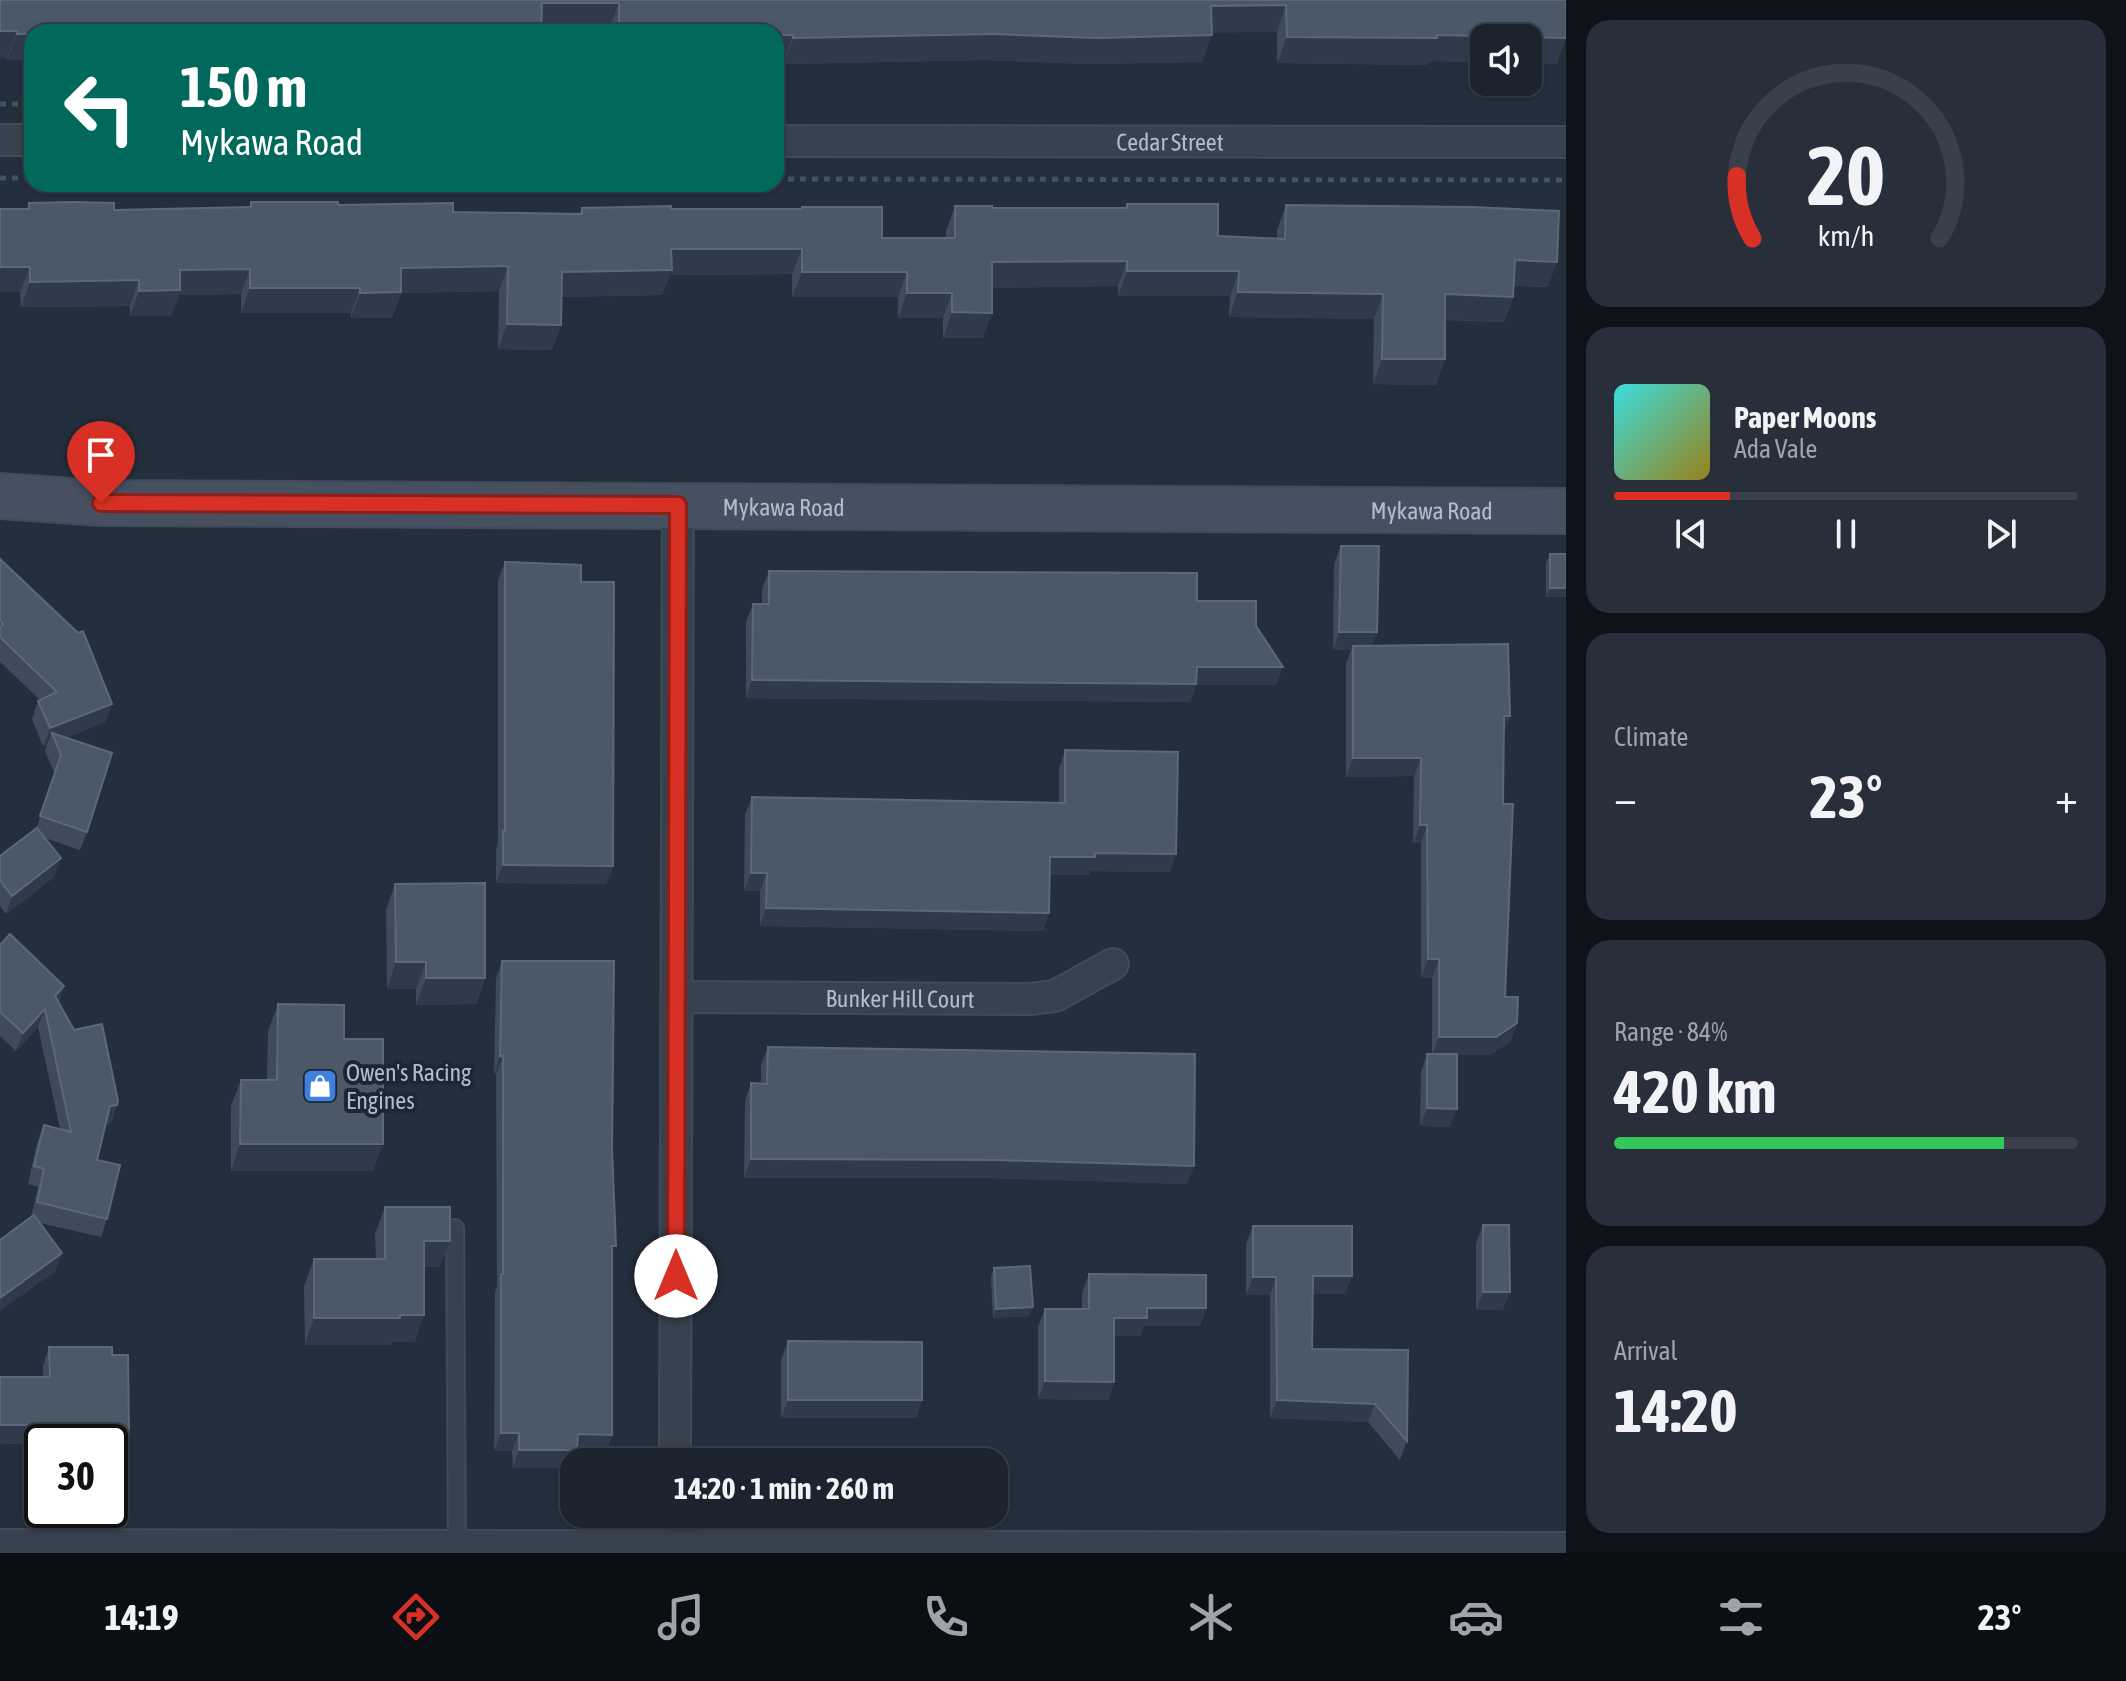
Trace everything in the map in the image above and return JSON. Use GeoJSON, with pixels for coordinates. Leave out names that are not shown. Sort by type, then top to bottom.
{"type":"FeatureCollection","features":[{"type":"Feature","properties":{"kind":"main road","name":"Mykawa Road"},"geometry":{"type":"LineString","coordinates":[[0,496],[101,503],[1566,511]]}},
{"type":"Feature","properties":{"kind":"street"},"geometry":{"type":"LineString","coordinates":[[0,140],[24,140]]}},
{"type":"Feature","properties":{"kind":"street","name":"Cedar Street"},"geometry":{"type":"LineString","coordinates":[[784,141],[1566,142]]}},
{"type":"Feature","properties":{"kind":"street"},"geometry":{"type":"LineString","coordinates":[[675,1448],[678,505]]}},
{"type":"Feature","properties":{"kind":"street","name":"Bunker Hill Court"},"geometry":{"type":"LineString","coordinates":[[678,997],[933,1001],[1030,999],[1055,996],[1113,964]]}},
{"type":"Feature","properties":{"kind":"street"},"geometry":{"type":"LineString","coordinates":[[684,1528],[690,1549]]}},
{"type":"Feature","properties":{"kind":"street"},"geometry":{"type":"LineString","coordinates":[[0,1545],[690,1549],[1566,1548]]}},
{"type":"Feature","properties":{"kind":"lane"},"geometry":{"type":"LineString","coordinates":[[455,1228],[457,1546]]}},
{"type":"Feature","properties":{"kind":"path"},"geometry":{"type":"LineString","coordinates":[[0,104],[24,105]]}},
{"type":"Feature","properties":{"kind":"path"},"geometry":{"type":"LineString","coordinates":[[0,178],[24,178]]}},
{"type":"Feature","properties":{"kind":"path"},"geometry":{"type":"LineString","coordinates":[[784,179],[1566,180]]}},
{"type":"Feature","properties":{"kind":"building"},"geometry":{"type":"Polygon","coordinates":[[[0,0],[1566,0],[1566,38],[1542,37],[1542,24],[1470,24],[1470,36],[1437,35],[1437,38],[1287,37],[1286,5],[1211,6],[1212,35],[1098,38],[993,34],[793,38],[793,35],[784,35],[784,24],[619,24],[619,3],[542,3],[541,24],[24,24],[24,34],[17,34],[17,31],[0,31],[0,0]]]}},
{"type":"Feature","properties":{"kind":"building"},"geometry":{"type":"Polygon","coordinates":[[[251,202],[338,202],[338,205],[453,203],[453,212],[582,214],[582,208],[882,207],[882,238],[955,238],[955,206],[1127,208],[1127,204],[1218,204],[1218,236],[1285,239],[1286,205],[1559,211],[1557,262],[1515,260],[1513,297],[1445,294],[1445,359],[1382,359],[1383,294],[1238,292],[1239,271],[1127,271],[1127,261],[992,262],[992,313],[952,312],[952,293],[907,293],[907,272],[802,272],[802,249],[671,249],[672,270],[562,272],[561,325],[507,324],[508,266],[401,268],[401,292],[360,293],[360,288],[250,288],[250,269],[180,270],[180,290],[139,291],[139,280],[30,282],[30,267],[0,267],[0,209],[29,209],[29,203],[114,203],[114,210],[251,207],[251,202]]]}},
{"type":"Feature","properties":{"kind":"building"},"geometry":{"type":"Polygon","coordinates":[[[1341,546],[1379,546],[1377,632],[1339,632],[1341,546]]]}},
{"type":"Feature","properties":{"kind":"building"},"geometry":{"type":"Polygon","coordinates":[[[1550,554],[1566,554],[1566,588],[1550,588],[1550,554]]]}},
{"type":"Feature","properties":{"kind":"building"},"geometry":{"type":"Polygon","coordinates":[[[0,559],[78,633],[83,631],[112,704],[50,728],[38,701],[57,692],[0,637],[3,624],[0,621],[0,559]]]}},
{"type":"Feature","properties":{"kind":"building"},"geometry":{"type":"Polygon","coordinates":[[[505,562],[581,565],[581,582],[614,582],[613,866],[503,865],[505,562]]]}},
{"type":"Feature","properties":{"kind":"building"},"geometry":{"type":"Polygon","coordinates":[[[769,571],[1197,573],[1197,601],[1256,601],[1256,626],[1283,667],[1197,667],[1196,684],[752,680],[753,604],[769,604],[769,571]]]}},
{"type":"Feature","properties":{"kind":"building"},"geometry":{"type":"Polygon","coordinates":[[[1508,644],[1510,716],[1504,716],[1503,804],[1513,804],[1505,997],[1518,997],[1517,1023],[1496,1037],[1439,1037],[1439,959],[1428,959],[1427,825],[1420,825],[1421,758],[1353,758],[1353,646],[1508,644]]]}},
{"type":"Feature","properties":{"kind":"building"},"geometry":{"type":"Polygon","coordinates":[[[52,733],[112,753],[87,832],[40,816],[61,755],[52,733]]]}},
{"type":"Feature","properties":{"kind":"building"},"geometry":{"type":"Polygon","coordinates":[[[1065,750],[1178,752],[1176,854],[1095,853],[1095,857],[1050,857],[1049,913],[766,908],[767,873],[751,873],[752,797],[1065,803],[1065,750]]]}},
{"type":"Feature","properties":{"kind":"building"},"geometry":{"type":"Polygon","coordinates":[[[37,828],[61,858],[12,896],[0,880],[0,856],[37,828]]]}},
{"type":"Feature","properties":{"kind":"building"},"geometry":{"type":"Polygon","coordinates":[[[485,883],[485,978],[426,978],[426,962],[396,962],[395,884],[485,883]]]}},
{"type":"Feature","properties":{"kind":"building"},"geometry":{"type":"Polygon","coordinates":[[[10,934],[64,986],[55,996],[74,1030],[102,1024],[118,1101],[117,1105],[110,1106],[97,1160],[120,1165],[107,1219],[37,1202],[44,1169],[34,1166],[44,1125],[71,1132],[45,1009],[23,1033],[0,1012],[0,945],[10,934]]]}},
{"type":"Feature","properties":{"kind":"building"},"geometry":{"type":"Polygon","coordinates":[[[502,961],[614,961],[612,1149],[616,1246],[612,1246],[612,1435],[578,1434],[577,1448],[519,1450],[519,1433],[501,1433],[503,1056],[500,1056],[502,961]]]}},
{"type":"Feature","properties":{"kind":"building","name":"Owen's Racing Engines"},"geometry":{"type":"Polygon","coordinates":[[[278,1004],[344,1005],[344,1039],[383,1039],[383,1144],[240,1144],[241,1080],[277,1080],[278,1004]]]}},
{"type":"Feature","properties":{"kind":"building"},"geometry":{"type":"Polygon","coordinates":[[[768,1047],[1195,1054],[1194,1166],[997,1160],[751,1159],[751,1083],[767,1084],[768,1047]]]}},
{"type":"Feature","properties":{"kind":"building"},"geometry":{"type":"Polygon","coordinates":[[[1427,1054],[1457,1054],[1457,1109],[1427,1108],[1427,1054]]]}},
{"type":"Feature","properties":{"kind":"building"},"geometry":{"type":"Polygon","coordinates":[[[385,1207],[450,1207],[450,1241],[424,1241],[424,1315],[314,1318],[314,1259],[385,1259],[385,1207]]]}},
{"type":"Feature","properties":{"kind":"building"},"geometry":{"type":"Polygon","coordinates":[[[34,1215],[62,1253],[0,1298],[0,1240],[34,1215]]]}},
{"type":"Feature","properties":{"kind":"building"},"geometry":{"type":"Polygon","coordinates":[[[1483,1225],[1509,1225],[1510,1292],[1483,1292],[1483,1225]]]}},
{"type":"Feature","properties":{"kind":"building"},"geometry":{"type":"Polygon","coordinates":[[[1253,1226],[1352,1226],[1352,1276],[1313,1276],[1312,1349],[1408,1350],[1407,1441],[1375,1404],[1277,1400],[1276,1277],[1253,1277],[1253,1226]]]}},
{"type":"Feature","properties":{"kind":"building"},"geometry":{"type":"Polygon","coordinates":[[[1030,1266],[1033,1307],[996,1309],[994,1268],[1030,1266]]]}},
{"type":"Feature","properties":{"kind":"building"},"geometry":{"type":"Polygon","coordinates":[[[1089,1274],[1206,1275],[1206,1308],[1147,1308],[1147,1318],[1114,1318],[1114,1382],[1045,1381],[1045,1309],[1089,1309],[1089,1274]]]}},
{"type":"Feature","properties":{"kind":"building"},"geometry":{"type":"Polygon","coordinates":[[[788,1341],[922,1342],[922,1400],[788,1400],[788,1341]]]}},
{"type":"Feature","properties":{"kind":"building"},"geometry":{"type":"Polygon","coordinates":[[[49,1347],[112,1347],[112,1355],[128,1355],[129,1437],[128,1424],[0,1425],[0,1377],[50,1377],[49,1347]]]}},
{"type":"Feature","properties":{"kind":"place","name":"Owen's Racing Engines"},"geometry":{"type":"Point","coordinates":[320,1086]}},
{"type":"Feature","properties":{"kind":"route"},"geometry":{"type":"LineString","coordinates":[[101,503],[678,505],[676,1276]]}}]}
